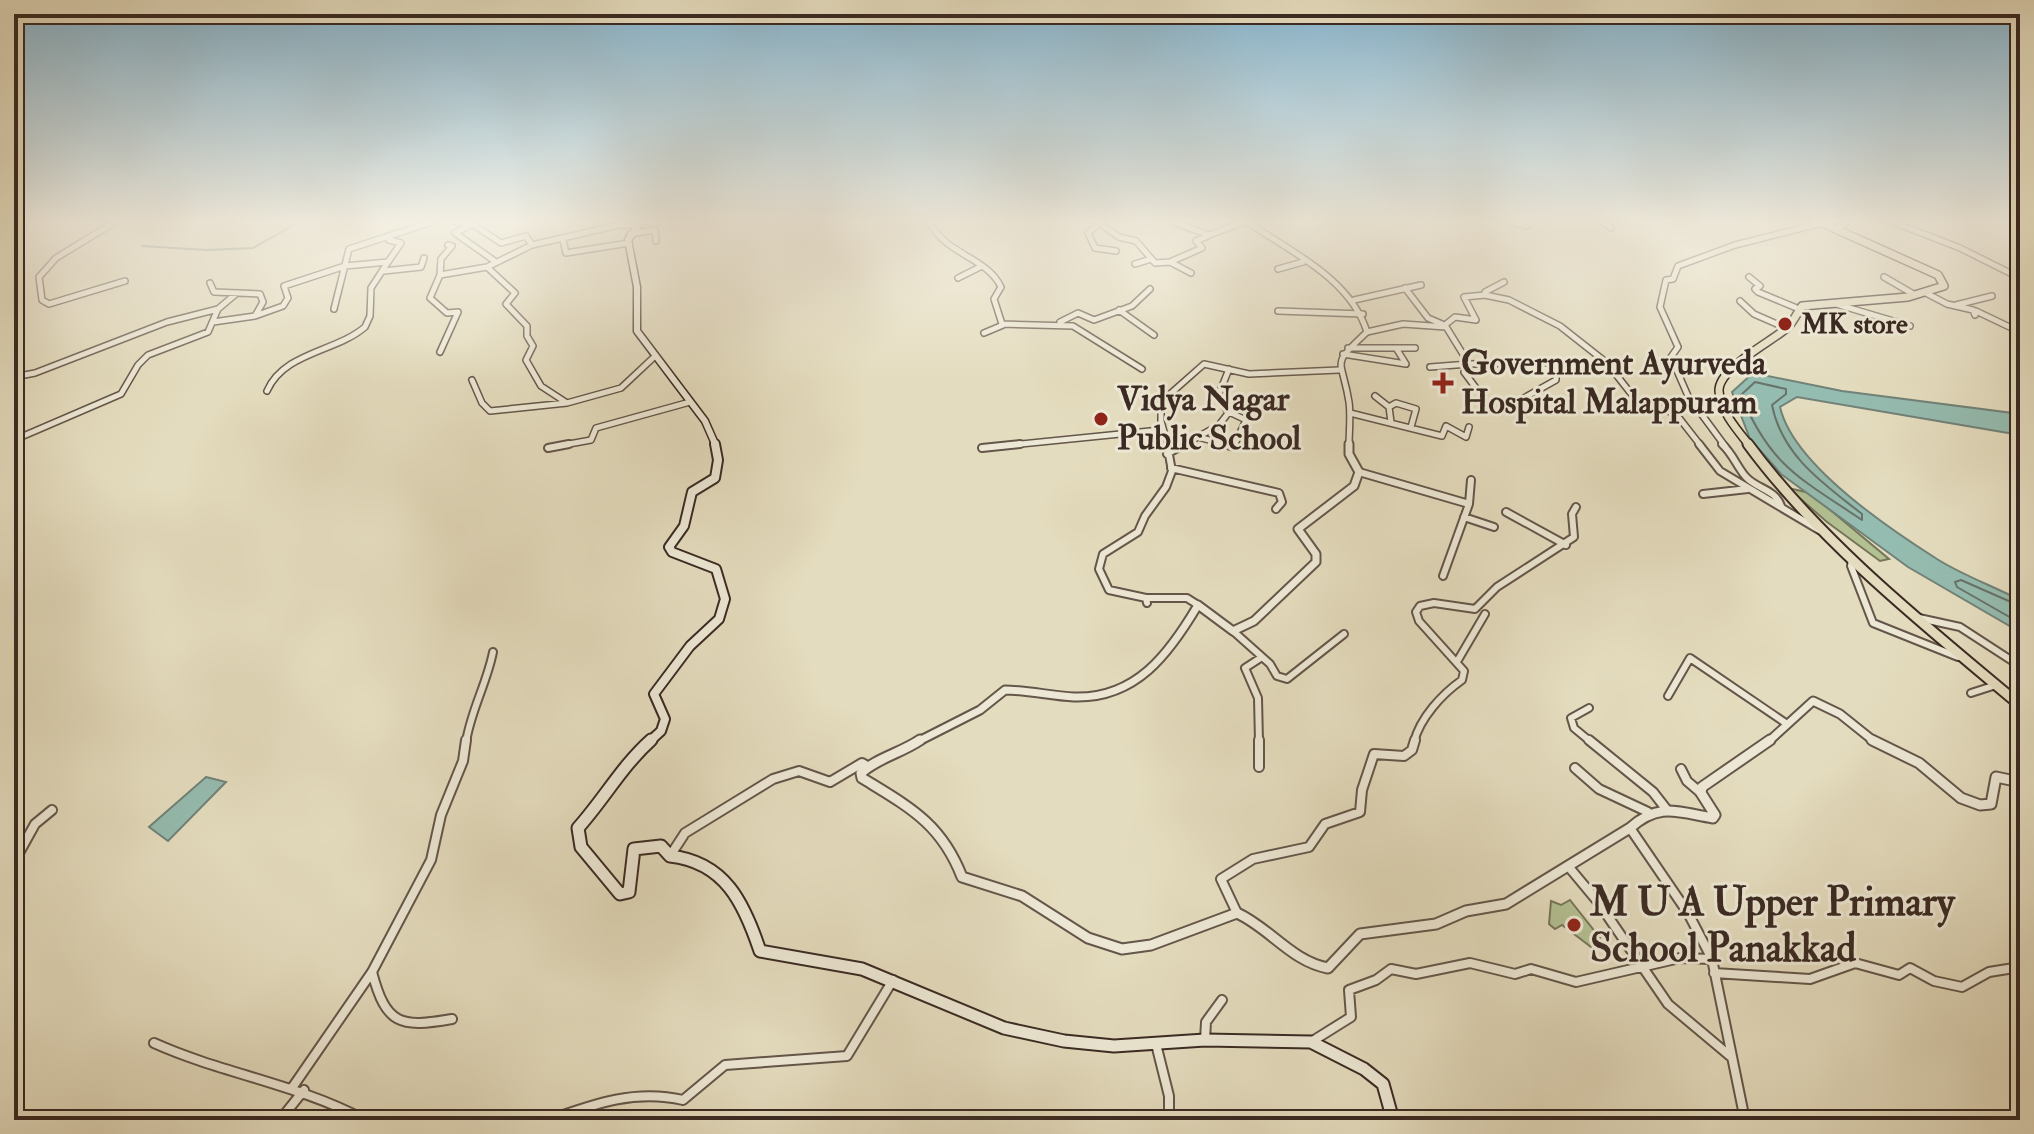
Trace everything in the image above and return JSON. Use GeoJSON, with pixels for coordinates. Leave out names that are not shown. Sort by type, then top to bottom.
{"type":"FeatureCollection","features":[{"type":"Feature","properties":{"kind":"main road"},"geometry":{"type":"LineString","coordinates":[[635,275],[638,297],[635,325],[653,358],[710,430],[718,469],[715,478],[692,492],[684,526],[669,547],[672,552],[716,569],[723,582],[725,607],[719,619],[690,646],[654,694],[665,719],[661,731],[621,767],[605,798],[578,828],[576,838],[582,850],[620,894],[629,892],[634,849],[661,846],[670,856],[691,856],[712,865],[737,897],[760,951],[826,962],[893,980],[950,1009],[1004,1028],[1114,1046],[1205,1040],[1311,1042],[1364,1069],[1383,1084],[1390,1099],[1393,1120]]}},
{"type":"Feature","properties":{"kind":"main road"},"geometry":{"type":"LineString","coordinates":[[1933,275],[1944,280],[1944,286],[1926,293],[1810,303],[1799,309],[1786,328],[1723,376],[1719,390],[1727,413],[1749,447],[1803,507],[1919,618],[2020,705]]}},
{"type":"Feature","properties":{"kind":"street"},"geometry":{"type":"LineString","coordinates":[[41,275],[42,300],[49,304],[125,281]]}},
{"type":"Feature","properties":{"kind":"street"},"geometry":{"type":"LineString","coordinates":[[213,322],[255,316],[283,306],[288,298],[282,283],[312,275]]}},
{"type":"Feature","properties":{"kind":"street"},"geometry":{"type":"LineString","coordinates":[[334,309],[343,275]]}},
{"type":"Feature","properties":{"kind":"street"},"geometry":{"type":"LineString","coordinates":[[267,391],[271,380],[293,363],[342,343],[368,326],[372,317],[368,299],[381,275]]}},
{"type":"Feature","properties":{"kind":"street"},"geometry":{"type":"LineString","coordinates":[[440,275],[430,298],[447,313],[458,312],[440,352]]}},
{"type":"Feature","properties":{"kind":"street"},"geometry":{"type":"LineString","coordinates":[[496,275],[515,293],[506,304],[527,326],[527,336],[533,346],[526,360],[528,365],[541,386],[567,403]]}},
{"type":"Feature","properties":{"kind":"street"},"geometry":{"type":"LineString","coordinates":[[958,278],[964,275]]}},
{"type":"Feature","properties":{"kind":"street"},"geometry":{"type":"LineString","coordinates":[[991,275],[1001,284],[994,299],[1003,325]]}},
{"type":"Feature","properties":{"kind":"street"},"geometry":{"type":"LineString","coordinates":[[1320,275],[1354,300],[1363,314],[1367,332]]}},
{"type":"Feature","properties":{"kind":"street"},"geometry":{"type":"LineString","coordinates":[[1675,275],[1673,279],[1666,280],[1660,307],[1678,347],[1671,357],[1688,396],[1718,440],[1734,455],[1746,477],[1778,497],[1781,506]]}},
{"type":"Feature","properties":{"kind":"street"},"geometry":{"type":"LineString","coordinates":[[1749,277],[1760,286],[1755,289],[1758,292],[1799,309]]}},
{"type":"Feature","properties":{"kind":"street"},"geometry":{"type":"LineString","coordinates":[[1884,277],[1915,295]]}},
{"type":"Feature","properties":{"kind":"street"},"geometry":{"type":"LineString","coordinates":[[1233,631],[1254,621],[1262,609],[1309,572],[1316,562],[1316,554],[1298,529],[1354,486],[1359,472],[1348,448],[1350,413],[1339,370],[1345,351],[1367,332],[1403,324],[1445,326],[1455,317],[1476,320],[1464,297],[1485,292],[1504,282]]}},
{"type":"Feature","properties":{"kind":"street"},"geometry":{"type":"LineString","coordinates":[[210,283],[214,292],[260,294],[263,302],[255,316]]}},
{"type":"Feature","properties":{"kind":"street"},"geometry":{"type":"LineString","coordinates":[[1354,300],[1421,285]]}},
{"type":"Feature","properties":{"kind":"street"},"geometry":{"type":"LineString","coordinates":[[1405,288],[1428,318],[1445,326],[1469,364]]}},
{"type":"Feature","properties":{"kind":"street"},"geometry":{"type":"LineString","coordinates":[[1054,326],[1078,313],[1094,320],[1132,306],[1150,289]]}},
{"type":"Feature","properties":{"kind":"street"},"geometry":{"type":"LineString","coordinates":[[1485,292],[1538,312],[1596,350],[1629,386],[1636,400],[1680,418],[1700,449],[1720,471],[1843,544]]}},
{"type":"Feature","properties":{"kind":"street"},"geometry":{"type":"LineString","coordinates":[[14,377],[35,373],[167,322],[218,309],[237,293]]}},
{"type":"Feature","properties":{"kind":"street"},"geometry":{"type":"LineString","coordinates":[[1926,293],[2020,332]]}},
{"type":"Feature","properties":{"kind":"street"},"geometry":{"type":"LineString","coordinates":[[1956,305],[1992,296]]}},
{"type":"Feature","properties":{"kind":"street"},"geometry":{"type":"LineString","coordinates":[[1740,301],[1754,314],[1786,328]]}},
{"type":"Feature","properties":{"kind":"street"},"geometry":{"type":"LineString","coordinates":[[1833,302],[1910,326]]}},
{"type":"Feature","properties":{"kind":"street"},"geometry":{"type":"LineString","coordinates":[[14,440],[121,394],[130,384],[139,362],[159,349],[204,335],[218,309]]}},
{"type":"Feature","properties":{"kind":"street"},"geometry":{"type":"LineString","coordinates":[[1119,310],[1154,335]]}},
{"type":"Feature","properties":{"kind":"street"},"geometry":{"type":"LineString","coordinates":[[1278,311],[1363,314]]}},
{"type":"Feature","properties":{"kind":"street"},"geometry":{"type":"LineString","coordinates":[[984,333],[1003,325],[1073,326],[1142,369]]}},
{"type":"Feature","properties":{"kind":"street"},"geometry":{"type":"LineString","coordinates":[[1345,351],[1386,366],[1406,364],[1396,348]]}},
{"type":"Feature","properties":{"kind":"street"},"geometry":{"type":"LineString","coordinates":[[1345,351],[1415,348]]}},
{"type":"Feature","properties":{"kind":"street"},"geometry":{"type":"LineString","coordinates":[[472,380],[482,403],[490,411],[567,403],[621,388],[653,358]]}},
{"type":"Feature","properties":{"kind":"street"},"geometry":{"type":"LineString","coordinates":[[1339,370],[1254,374],[1211,363],[1196,368],[1161,402],[1160,430],[1171,468],[1169,482],[1140,522],[1138,532],[1110,549],[1100,560],[1102,581],[1109,590],[1146,600],[1187,598],[1233,631],[1262,657],[1277,676],[1287,679],[1344,634]]}},
{"type":"Feature","properties":{"kind":"street"},"geometry":{"type":"LineString","coordinates":[[1430,367],[1533,363],[1556,375],[1556,380],[1546,382],[1542,389],[1515,403]]}},
{"type":"Feature","properties":{"kind":"street"},"geometry":{"type":"LineString","coordinates":[[1469,364],[1464,372],[1476,388]]}},
{"type":"Feature","properties":{"kind":"street"},"geometry":{"type":"LineString","coordinates":[[1198,437],[1234,447],[1246,419],[1229,412],[1219,394],[1229,369]]}},
{"type":"Feature","properties":{"kind":"street"},"geometry":{"type":"LineString","coordinates":[[1375,396],[1389,407],[1391,422]]}},
{"type":"Feature","properties":{"kind":"street"},"geometry":{"type":"LineString","coordinates":[[548,448],[582,443],[591,440],[596,428],[690,402]]}},
{"type":"Feature","properties":{"kind":"street"},"geometry":{"type":"LineString","coordinates":[[1389,407],[1396,403],[1416,409],[1411,427]]}},
{"type":"Feature","properties":{"kind":"street"},"geometry":{"type":"LineString","coordinates":[[1167,454],[1219,425],[1229,412]]}},
{"type":"Feature","properties":{"kind":"street"},"geometry":{"type":"LineString","coordinates":[[1350,413],[1442,436],[1446,426],[1466,437],[1469,427]]}},
{"type":"Feature","properties":{"kind":"street"},"geometry":{"type":"LineString","coordinates":[[982,448],[1160,430]]}},
{"type":"Feature","properties":{"kind":"street"},"geometry":{"type":"LineString","coordinates":[[1171,468],[1279,493],[1282,502],[1276,509]]}},
{"type":"Feature","properties":{"kind":"street"},"geometry":{"type":"LineString","coordinates":[[1359,472],[1469,504]]}},
{"type":"Feature","properties":{"kind":"street"},"geometry":{"type":"LineString","coordinates":[[1443,576],[1469,504],[1471,480]]}},
{"type":"Feature","properties":{"kind":"street"},"geometry":{"type":"LineString","coordinates":[[1703,494],[1748,489]]}},
{"type":"Feature","properties":{"kind":"street"},"geometry":{"type":"LineString","coordinates":[[1576,507],[1572,514],[1574,537],[1558,553],[1541,557],[1516,574],[1475,609],[1434,603],[1420,606],[1416,612],[1419,621],[1458,660],[1464,671],[1462,680],[1447,691],[1417,731],[1412,750],[1404,756],[1374,754],[1362,790],[1360,812],[1325,824],[1309,847],[1260,854],[1240,863],[1221,879],[1237,913],[1258,922],[1298,956],[1319,968],[1328,968],[1360,934],[1436,924],[1466,911],[1506,904],[1630,828],[1648,812]]}},
{"type":"Feature","properties":{"kind":"street"},"geometry":{"type":"LineString","coordinates":[[1506,512],[1524,525],[1551,534],[1566,545]]}},
{"type":"Feature","properties":{"kind":"street"},"geometry":{"type":"LineString","coordinates":[[1464,517],[1494,527]]}},
{"type":"Feature","properties":{"kind":"street"},"geometry":{"type":"LineString","coordinates":[[1853,555],[1851,566],[1873,623],[1968,661]]}},
{"type":"Feature","properties":{"kind":"street"},"geometry":{"type":"LineString","coordinates":[[1198,605],[1176,643],[1135,685],[1075,697],[1005,690],[998,699],[976,712],[929,734],[897,755],[867,766],[861,773],[862,778],[936,825],[953,849],[962,877],[1022,896],[1088,938],[1133,949],[1237,913]]}},
{"type":"Feature","properties":{"kind":"street"},"geometry":{"type":"LineString","coordinates":[[1458,660],[1485,614]]}},
{"type":"Feature","properties":{"kind":"street"},"geometry":{"type":"LineString","coordinates":[[1919,618],[1933,617],[1972,632],[2020,666]]}},
{"type":"Feature","properties":{"kind":"street"},"geometry":{"type":"LineString","coordinates":[[292,1088],[372,972],[431,860],[441,815],[465,753],[471,713],[490,669],[493,652]]}},
{"type":"Feature","properties":{"kind":"street"},"geometry":{"type":"LineString","coordinates":[[1259,767],[1258,698],[1245,668],[1262,657]]}},
{"type":"Feature","properties":{"kind":"street"},"geometry":{"type":"LineString","coordinates":[[1668,696],[1690,658],[1787,724]]}},
{"type":"Feature","properties":{"kind":"street"},"geometry":{"type":"LineString","coordinates":[[1971,693],[1996,685]]}},
{"type":"Feature","properties":{"kind":"street"},"geometry":{"type":"LineString","coordinates":[[1701,793],[1705,783],[1763,747],[1813,701],[1831,706],[1880,746],[1918,762],[1966,802],[1980,807],[1991,804],[1996,777],[2020,782]]}},
{"type":"Feature","properties":{"kind":"street"},"geometry":{"type":"LineString","coordinates":[[1589,708],[1571,718],[1574,728],[1653,792],[1667,810]]}},
{"type":"Feature","properties":{"kind":"street"},"geometry":{"type":"LineString","coordinates":[[670,856],[685,833],[697,828],[713,813],[773,779],[799,771],[830,782],[862,763],[867,766]]}},
{"type":"Feature","properties":{"kind":"street"},"geometry":{"type":"LineString","coordinates":[[1575,768],[1599,789],[1648,812],[1667,810],[1713,818],[1713,811],[1701,793],[1687,781],[1681,769]]}},
{"type":"Feature","properties":{"kind":"street"},"geometry":{"type":"LineString","coordinates":[[14,862],[35,824],[52,810]]}},
{"type":"Feature","properties":{"kind":"street"},"geometry":{"type":"LineString","coordinates":[[1630,828],[1688,913],[1712,959],[1745,1120]]}},
{"type":"Feature","properties":{"kind":"street"},"geometry":{"type":"LineString","coordinates":[[1568,866],[1598,902],[1668,1004],[1730,1056]]}},
{"type":"Feature","properties":{"kind":"street"},"geometry":{"type":"LineString","coordinates":[[1311,1042],[1351,1017],[1349,990],[1376,980],[1391,969],[1416,974],[1470,963],[1515,974],[1531,969],[1576,982],[1680,958],[1712,959]]}},
{"type":"Feature","properties":{"kind":"street"},"geometry":{"type":"LineString","coordinates":[[1714,973],[1810,979],[1855,963],[1899,975],[1910,968],[1943,987],[1961,989],[1973,986],[1994,967],[2020,967]]}},
{"type":"Feature","properties":{"kind":"street"},"geometry":{"type":"LineString","coordinates":[[372,972],[380,1005],[389,1017],[410,1023],[452,1019]]}},
{"type":"Feature","properties":{"kind":"street"},"geometry":{"type":"LineString","coordinates":[[549,1120],[595,1104],[654,1093],[683,1100],[725,1065],[847,1056],[893,980]]}},
{"type":"Feature","properties":{"kind":"street"},"geometry":{"type":"LineString","coordinates":[[1205,1040],[1206,1022],[1222,1000]]}},
{"type":"Feature","properties":{"kind":"street"},"geometry":{"type":"LineString","coordinates":[[154,1043],[171,1051],[304,1090],[365,1120]]}},
{"type":"Feature","properties":{"kind":"street"},"geometry":{"type":"LineString","coordinates":[[1156,1044],[1169,1096],[1169,1120]]}},
{"type":"Feature","properties":{"kind":"street"},"geometry":{"type":"LineString","coordinates":[[280,1120],[304,1090]]}},
{"type":"Feature","properties":{"kind":"green space"},"geometry":{"type":"Polygon","coordinates":[[[1788,488],[1810,493],[1889,559],[1880,561],[1788,488]]]}},
{"type":"Feature","properties":{"kind":"green space"},"geometry":{"type":"Polygon","coordinates":[[[1570,900],[1600,938],[1591,947],[1562,925],[1555,929],[1549,924],[1551,901],[1561,905],[1570,900]]]}},
{"type":"Feature","properties":{"kind":"water"},"geometry":{"type":"Polygon","coordinates":[[[1753,373],[1842,391],[2020,414],[2020,435],[1797,397],[1780,407],[1788,429],[1803,450],[1845,493],[1947,565],[2020,600],[2020,632],[1908,567],[1781,474],[1750,439],[1732,392],[1753,373]]]}},
{"type":"Feature","properties":{"kind":"water"},"geometry":{"type":"Polygon","coordinates":[[[206,777],[226,782],[168,841],[149,827],[206,777]]]}},
{"type":"Feature","properties":{"kind":"place","name":"MK store"},"geometry":{"type":"Point","coordinates":[1785,324]}},
{"type":"Feature","properties":{"kind":"place","name":"Government Ayurveda Hospital Malappuram"},"geometry":{"type":"Point","coordinates":[1443,383]}},
{"type":"Feature","properties":{"kind":"place","name":"Vidya Nagar Public School"},"geometry":{"type":"Point","coordinates":[1101,419]}},
{"type":"Feature","properties":{"kind":"place","name":"M U A Upper Primary School Panakkad"},"geometry":{"type":"Point","coordinates":[1574,925]}}]}
